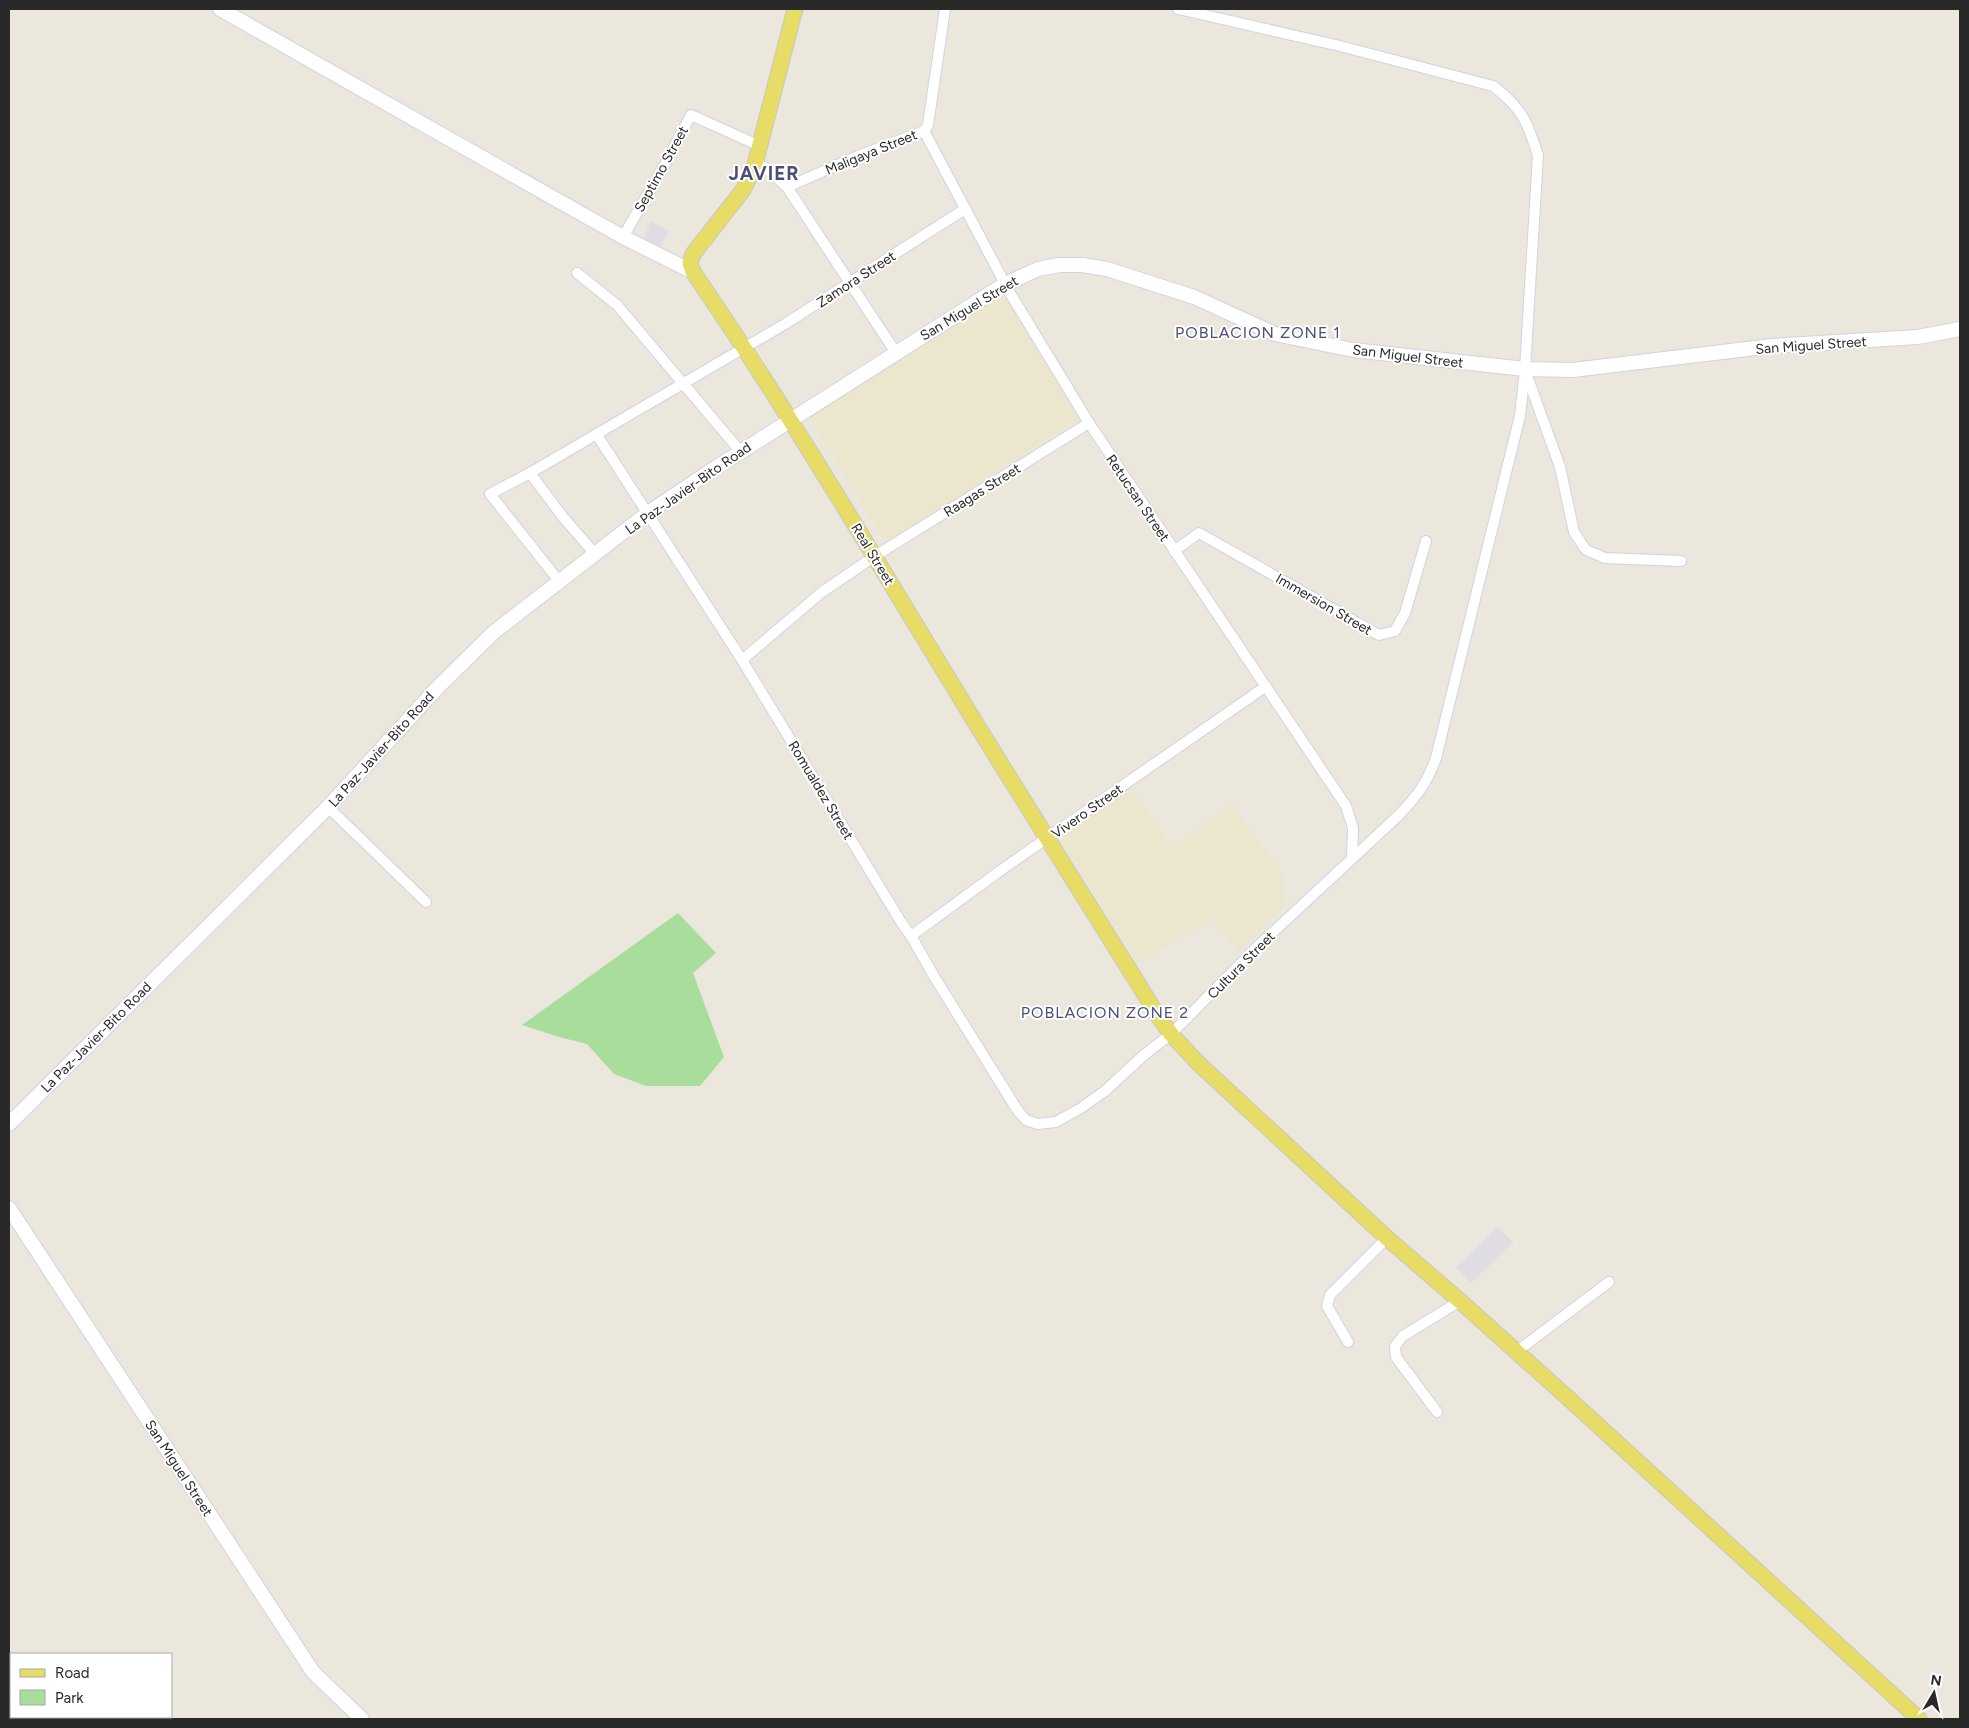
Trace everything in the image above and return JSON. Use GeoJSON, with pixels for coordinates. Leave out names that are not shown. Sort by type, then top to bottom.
{"type":"FeatureCollection","features":[{"type":"Feature","properties":{"kind":"main road"},"geometry":{"type":"LineString","coordinates":[[692,272],[690,263],[693,254],[743,190],[756,164],[795,9]]}},
{"type":"Feature","properties":{"kind":"main road","name":"Real Street"},"geometry":{"type":"LineString","coordinates":[[692,272],[745,348],[790,419],[1048,839],[1171,1034],[1198,1063],[1387,1238],[1460,1301],[1919,1719]]}},
{"type":"Feature","properties":{"kind":"street"},"geometry":{"type":"LineString","coordinates":[[220,9],[623,237],[692,272]]}},
{"type":"Feature","properties":{"kind":"street","name":"Maligaya Street"},"geometry":{"type":"LineString","coordinates":[[787,188],[858,156],[924,131],[928,125],[945,9]]}},
{"type":"Feature","properties":{"kind":"street","name":"Cultura Street"},"geometry":{"type":"LineString","coordinates":[[1056,1122],[1081,1108],[1105,1091],[1144,1055],[1171,1034],[1256,948],[1417,796],[1430,773],[1454,686],[1520,416],[1525,369],[1538,155],[1528,123],[1510,99],[1493,86],[1340,46],[1178,9]]}},
{"type":"Feature","properties":{"kind":"street","name":"Septimo Street"},"geometry":{"type":"LineString","coordinates":[[623,237],[664,166],[690,115],[760,146]]}},
{"type":"Feature","properties":{"kind":"street","name":"Retucsan Street"},"geometry":{"type":"LineString","coordinates":[[924,131],[1005,284],[1089,423],[1346,806],[1354,828],[1352,858]]}},
{"type":"Feature","properties":{"kind":"street"},"geometry":{"type":"LineString","coordinates":[[756,164],[771,172],[787,188],[896,353]]}},
{"type":"Feature","properties":{"kind":"street","name":"Zamora Street"},"geometry":{"type":"LineString","coordinates":[[683,383],[745,348],[849,284],[965,209]]}},
{"type":"Feature","properties":{"kind":"street","name":"San Miguel Street"},"geometry":{"type":"LineString","coordinates":[[790,419],[1005,284],[1038,269],[1059,265],[1082,265],[1107,270],[1194,297],[1274,334],[1353,350],[1525,369],[1573,370],[1772,346],[1918,338],[1960,329]]}},
{"type":"Feature","properties":{"kind":"street"},"geometry":{"type":"LineString","coordinates":[[577,273],[617,305],[740,451]]}},
{"type":"Feature","properties":{"kind":"street"},"geometry":{"type":"LineString","coordinates":[[1525,369],[1560,467],[1574,532],[1586,550],[1605,558],[1681,561]]}},
{"type":"Feature","properties":{"kind":"street"},"geometry":{"type":"LineString","coordinates":[[560,581],[490,494],[530,473],[683,383]]}},
{"type":"Feature","properties":{"kind":"street","name":"La Paz-Javier-Bito Road"},"geometry":{"type":"LineString","coordinates":[[9,1124],[328,808],[400,726],[479,646],[648,514],[790,419]]}},
{"type":"Feature","properties":{"kind":"street","name":"Raagas Street"},"geometry":{"type":"LineString","coordinates":[[742,660],[822,592],[875,556],[1089,423]]}},
{"type":"Feature","properties":{"kind":"street","name":"Romualdez Street"},"geometry":{"type":"LineString","coordinates":[[596,435],[742,660],[900,922],[911,936],[934,978],[1018,1111],[1026,1120],[1038,1124],[1056,1122]]}},
{"type":"Feature","properties":{"kind":"street"},"geometry":{"type":"LineString","coordinates":[[530,473],[563,517],[595,554]]}},
{"type":"Feature","properties":{"kind":"street","name":"Immersion Street"},"geometry":{"type":"LineString","coordinates":[[1174,551],[1199,533],[1379,635],[1395,631],[1405,613],[1426,541]]}},
{"type":"Feature","properties":{"kind":"street","name":"Vivero Street"},"geometry":{"type":"LineString","coordinates":[[911,936],[1004,868],[1265,687]]}},
{"type":"Feature","properties":{"kind":"street"},"geometry":{"type":"LineString","coordinates":[[328,808],[426,902]]}},
{"type":"Feature","properties":{"kind":"street","name":"San Miguel Street"},"geometry":{"type":"LineString","coordinates":[[9,1208],[313,1672],[362,1719]]}},
{"type":"Feature","properties":{"kind":"street"},"geometry":{"type":"LineString","coordinates":[[1348,1342],[1327,1306],[1330,1295],[1387,1238]]}},
{"type":"Feature","properties":{"kind":"street"},"geometry":{"type":"LineString","coordinates":[[1516,1352],[1609,1282]]}},
{"type":"Feature","properties":{"kind":"street"},"geometry":{"type":"LineString","coordinates":[[1437,1412],[1396,1357],[1395,1346],[1403,1336],[1460,1301]]}},
{"type":"Feature","properties":{"kind":"shaded area"},"geometry":{"type":"Polygon","coordinates":[[[651,221],[669,231],[660,248],[643,240],[651,221]]]}},
{"type":"Feature","properties":{"kind":"shaded area"},"geometry":{"type":"Polygon","coordinates":[[[1003,291],[1080,418],[886,543],[808,415],[1003,291]]]}},
{"type":"Feature","properties":{"kind":"shaded area"},"geometry":{"type":"Polygon","coordinates":[[[1131,786],[1172,847],[1232,804],[1283,874],[1282,910],[1238,951],[1214,919],[1137,963],[1056,833],[1131,786]]]}},
{"type":"Feature","properties":{"kind":"shaded area"},"geometry":{"type":"Polygon","coordinates":[[[1497,1227],[1513,1242],[1471,1283],[1456,1267],[1497,1227]]]}},
{"type":"Feature","properties":{"kind":"green space"},"geometry":{"type":"Polygon","coordinates":[[[678,913],[716,953],[693,973],[724,1057],[700,1086],[646,1086],[614,1074],[587,1044],[522,1025],[678,913]]]}},
{"type":"Feature","properties":{"kind":"district","name":"JAVIER"},"geometry":{"type":"Point","coordinates":[764,173]}},
{"type":"Feature","properties":{"kind":"district","name":"POBLACION ZONE 1"},"geometry":{"type":"Point","coordinates":[1258,332]}},
{"type":"Feature","properties":{"kind":"district","name":"POBLACION ZONE 2"},"geometry":{"type":"Point","coordinates":[1105,1012]}}]}
